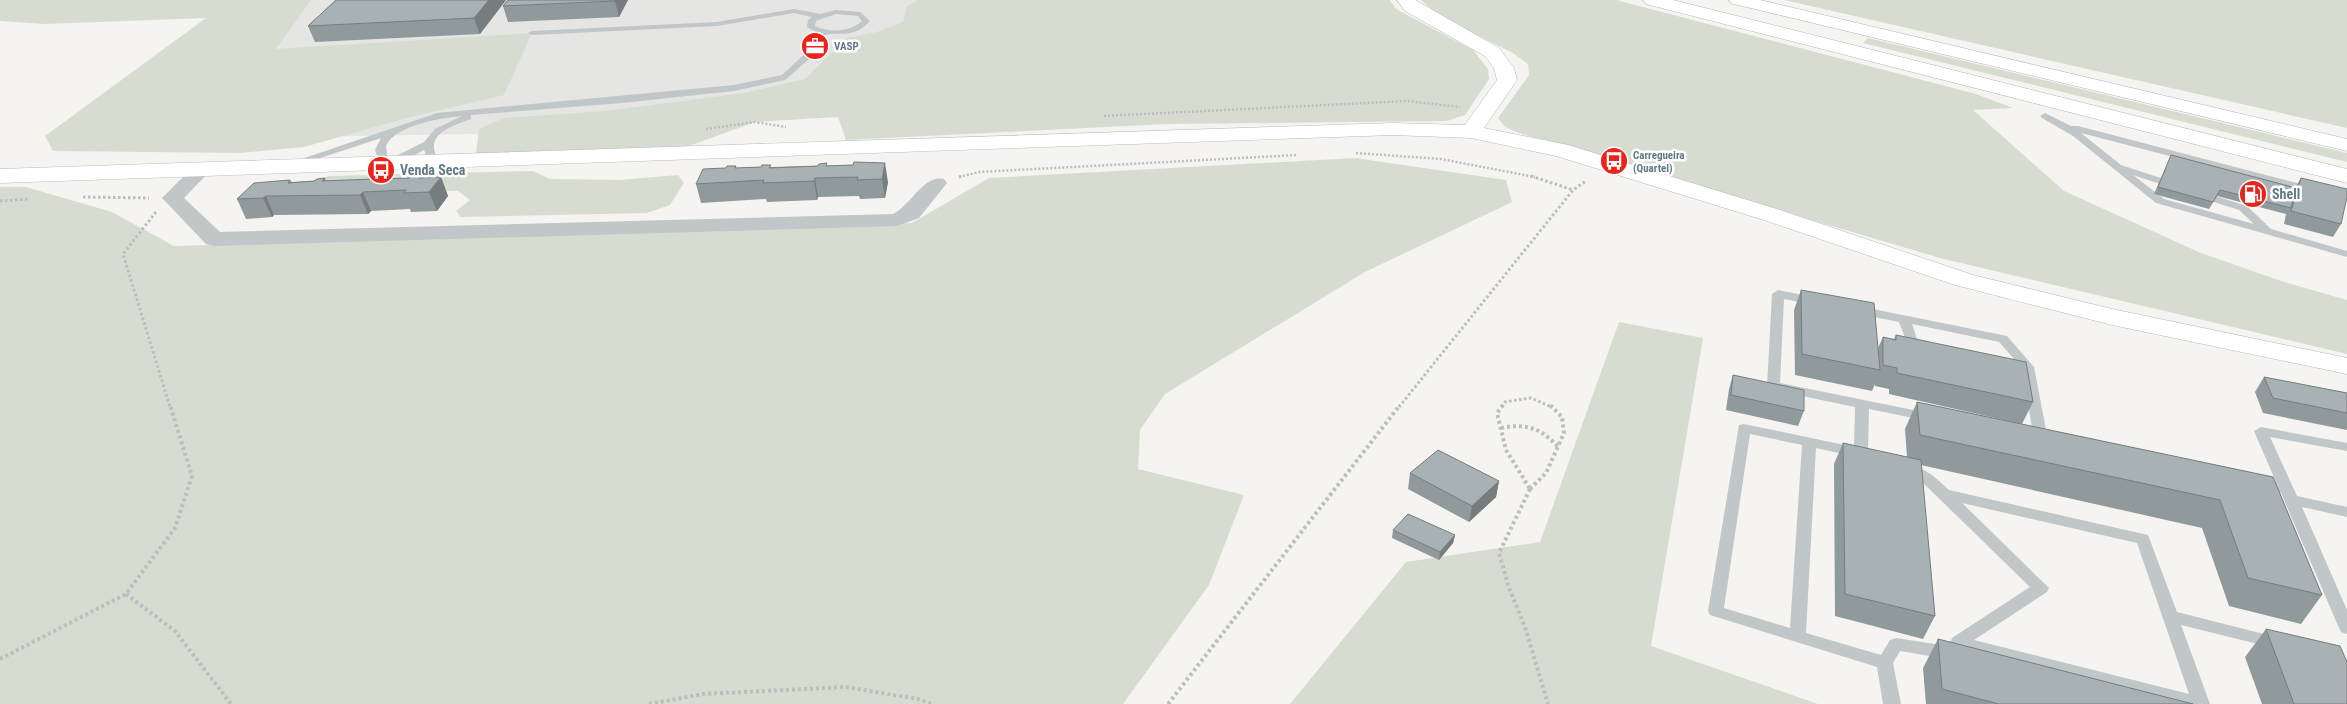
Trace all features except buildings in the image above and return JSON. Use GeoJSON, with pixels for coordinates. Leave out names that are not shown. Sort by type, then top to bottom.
{"type":"FeatureCollection","features":[{"type":"Feature","properties":{"kind":"main road"},"geometry":{"type":"LineString","coordinates":[[1406,0],[1411,7],[1492,52],[1504,68],[1507,80],[1471,132]]}},
{"type":"Feature","properties":{"kind":"main road"},"geometry":{"type":"LineString","coordinates":[[1652,0],[2347,176]]}},
{"type":"Feature","properties":{"kind":"main road"},"geometry":{"type":"LineString","coordinates":[[1738,0],[2347,140]]}},
{"type":"Feature","properties":{"kind":"main road"},"geometry":{"type":"LineString","coordinates":[[1867,54],[1903,70],[1986,92],[2045,116]]}},
{"type":"Feature","properties":{"kind":"main road"},"geometry":{"type":"LineString","coordinates":[[2132,92],[2347,145]]}},
{"type":"Feature","properties":{"kind":"main road"},"geometry":{"type":"LineString","coordinates":[[0,176],[200,171],[1393,129],[1471,132],[1560,150],[1608,164],[1772,215],[1964,280],[2112,317],[2347,366]]}},
{"type":"Feature","properties":{"kind":"street"},"geometry":{"type":"LineString","coordinates":[[200,171],[172,198],[214,239],[897,220],[911,214],[937,183]]}},
{"type":"Feature","properties":{"kind":"lane"},"geometry":{"type":"LineString","coordinates":[[794,11],[797,0]]}},
{"type":"Feature","properties":{"kind":"lane"},"geometry":{"type":"LineString","coordinates":[[844,2],[845,12]]}},
{"type":"Feature","properties":{"kind":"lane"},"geometry":{"type":"LineString","coordinates":[[532,33],[717,24],[794,11],[818,16],[845,12],[860,14],[866,21],[850,30],[822,32],[811,27],[812,20],[818,16]]}},
{"type":"Feature","properties":{"kind":"lane"},"geometry":{"type":"LineString","coordinates":[[276,168],[410,123],[437,116],[458,117],[499,109],[622,100],[734,88],[785,77],[814,51],[816,37],[822,32]]}},
{"type":"Feature","properties":{"kind":"lane"},"geometry":{"type":"LineString","coordinates":[[2045,116],[2066,125],[2135,145],[2321,192]]}},
{"type":"Feature","properties":{"kind":"lane"},"geometry":{"type":"LineString","coordinates":[[410,123],[390,134],[383,141],[380,152],[385,164],[402,158],[428,144],[434,134],[458,117]]}},
{"type":"Feature","properties":{"kind":"lane"},"geometry":{"type":"LineString","coordinates":[[2066,125],[2106,155],[2138,187],[2160,201],[2347,254]]}},
{"type":"Feature","properties":{"kind":"lane"},"geometry":{"type":"LineString","coordinates":[[428,144],[432,157],[444,162]]}},
{"type":"Feature","properties":{"kind":"lane"},"geometry":{"type":"LineString","coordinates":[[2118,167],[2243,208],[2267,232]]}},
{"type":"Feature","properties":{"kind":"lane"},"geometry":{"type":"LineString","coordinates":[[1826,304],[1778,294],[1773,386],[1938,419]]}},
{"type":"Feature","properties":{"kind":"lane"},"geometry":{"type":"LineString","coordinates":[[1846,308],[2002,338],[2028,367],[2046,441],[2022,436]]}},
{"type":"Feature","properties":{"kind":"lane"},"geometry":{"type":"LineString","coordinates":[[1904,319],[1912,342],[1931,346]]}},
{"type":"Feature","properties":{"kind":"lane"},"geometry":{"type":"LineString","coordinates":[[2009,363],[2028,367]]}},
{"type":"Feature","properties":{"kind":"lane"},"geometry":{"type":"LineString","coordinates":[[1862,404],[1865,455],[1744,428],[1716,611],[1885,663]]}},
{"type":"Feature","properties":{"kind":"lane"},"geometry":{"type":"LineString","coordinates":[[2347,447],[2261,430],[2347,628]]}},
{"type":"Feature","properties":{"kind":"lane"},"geometry":{"type":"LineString","coordinates":[[1798,636],[1809,442]]}},
{"type":"Feature","properties":{"kind":"lane"},"geometry":{"type":"LineString","coordinates":[[1892,704],[1885,663],[1896,644],[1936,651],[1958,642],[2041,588],[1924,475],[1896,468]]}},
{"type":"Feature","properties":{"kind":"lane"},"geometry":{"type":"LineString","coordinates":[[2247,481],[2347,512]]}},
{"type":"Feature","properties":{"kind":"lane"},"geometry":{"type":"LineString","coordinates":[[1944,494],[2143,539],[2202,704],[1958,642]]}},
{"type":"Feature","properties":{"kind":"lane"},"geometry":{"type":"LineString","coordinates":[[2169,616],[2291,646]]}},
{"type":"Feature","properties":{"kind":"path"},"geometry":{"type":"LineString","coordinates":[[1350,152],[1441,159],[1522,173],[1573,190]]}},
{"type":"Feature","properties":{"kind":"path"},"geometry":{"type":"LineString","coordinates":[[937,183],[979,172],[1301,155]]}},
{"type":"Feature","properties":{"kind":"path"},"geometry":{"type":"LineString","coordinates":[[1168,704],[1377,434],[1573,190],[1608,164]]}},
{"type":"Feature","properties":{"kind":"path"},"geometry":{"type":"LineString","coordinates":[[81,197],[172,198]]}},
{"type":"Feature","properties":{"kind":"path"},"geometry":{"type":"LineString","coordinates":[[0,659],[126,594],[175,528],[192,476],[123,254],[151,216],[172,198]]}},
{"type":"Feature","properties":{"kind":"path"},"geometry":{"type":"LineString","coordinates":[[0,201],[30,199]]}},
{"type":"Feature","properties":{"kind":"path"},"geometry":{"type":"LineString","coordinates":[[1530,489],[1506,450],[1497,413],[1504,402],[1531,398],[1550,405],[1562,417],[1564,433],[1546,473],[1530,489],[1499,553],[1508,588],[1525,627],[1548,704]]}},
{"type":"Feature","properties":{"kind":"path"},"geometry":{"type":"LineString","coordinates":[[1500,428],[1518,424],[1536,427],[1558,447]]}},
{"type":"Feature","properties":{"kind":"path"},"geometry":{"type":"LineString","coordinates":[[126,594],[176,631],[231,704]]}},
{"type":"Feature","properties":{"kind":"path"},"geometry":{"type":"LineString","coordinates":[[649,704],[703,694],[846,687],[918,699],[932,704]]}},
{"type":"Feature","properties":{"kind":"shaded area"},"geometry":{"type":"Polygon","coordinates":[[[0,0],[311,0],[276,49],[532,33],[504,95],[407,118],[304,147],[241,153],[53,151],[45,136],[206,18],[45,24],[0,21],[0,0]]]}},
{"type":"Feature","properties":{"kind":"shaded area"},"geometry":{"type":"Polygon","coordinates":[[[272,0],[986,0],[955,61],[575,132],[306,137],[176,75],[272,0]]]}},
{"type":"Feature","properties":{"kind":"shaded area"},"geometry":{"type":"Polygon","coordinates":[[[918,0],[1390,0],[1396,9],[1473,50],[1488,69],[1489,79],[1465,115],[1447,121],[1167,124],[846,140],[838,117],[755,122],[689,146],[476,155],[479,129],[504,118],[605,111],[744,93],[805,79],[846,38],[877,32],[903,22],[907,6],[918,0]]]}},
{"type":"Feature","properties":{"kind":"shaded area"},"geometry":{"type":"Polygon","coordinates":[[[1421,0],[1616,0],[1976,94],[2013,108],[1973,110],[2064,191],[2201,253],[2284,282],[2347,300],[2347,354],[1940,258],[1519,133],[1505,127],[1498,118],[1529,75],[1528,64],[1513,53],[1442,18],[1421,0]]]}},
{"type":"Feature","properties":{"kind":"shaded area"},"geometry":{"type":"Polygon","coordinates":[[[1784,0],[2347,0],[2347,128],[1784,0]]]}},
{"type":"Feature","properties":{"kind":"shaded area"},"geometry":{"type":"Polygon","coordinates":[[[1868,38],[2347,153],[2347,162],[1863,43],[1868,38]]]}},
{"type":"Feature","properties":{"kind":"shaded area"},"geometry":{"type":"Polygon","coordinates":[[[1355,158],[1506,180],[1512,202],[1365,272],[1165,394],[1140,430],[1138,469],[1244,495],[1209,585],[1123,704],[0,704],[0,187],[26,187],[112,212],[174,246],[912,223],[989,178],[1355,158]]]}},
{"type":"Feature","properties":{"kind":"shaded area"},"geometry":{"type":"Polygon","coordinates":[[[533,171],[550,179],[620,180],[678,175],[684,183],[670,205],[647,213],[461,217],[456,211],[470,200],[458,191],[310,191],[312,182],[329,176],[533,171]]]}},
{"type":"Feature","properties":{"kind":"shaded area"},"geometry":{"type":"Polygon","coordinates":[[[1619,322],[1703,338],[1651,646],[1818,704],[1290,704],[1406,562],[1540,542],[1619,322]]]}},
{"type":"Feature","properties":{"kind":"place","name":"VASP"},"geometry":{"type":"Point","coordinates":[815,46]}},
{"type":"Feature","properties":{"kind":"place","name":"Carregueira (Quartel)"},"geometry":{"type":"Point","coordinates":[1614,161]}},
{"type":"Feature","properties":{"kind":"place","name":"Venda Seca"},"geometry":{"type":"Point","coordinates":[381,170]}},
{"type":"Feature","properties":{"kind":"place","name":"Shell"},"geometry":{"type":"Point","coordinates":[2253,194]}}]}
